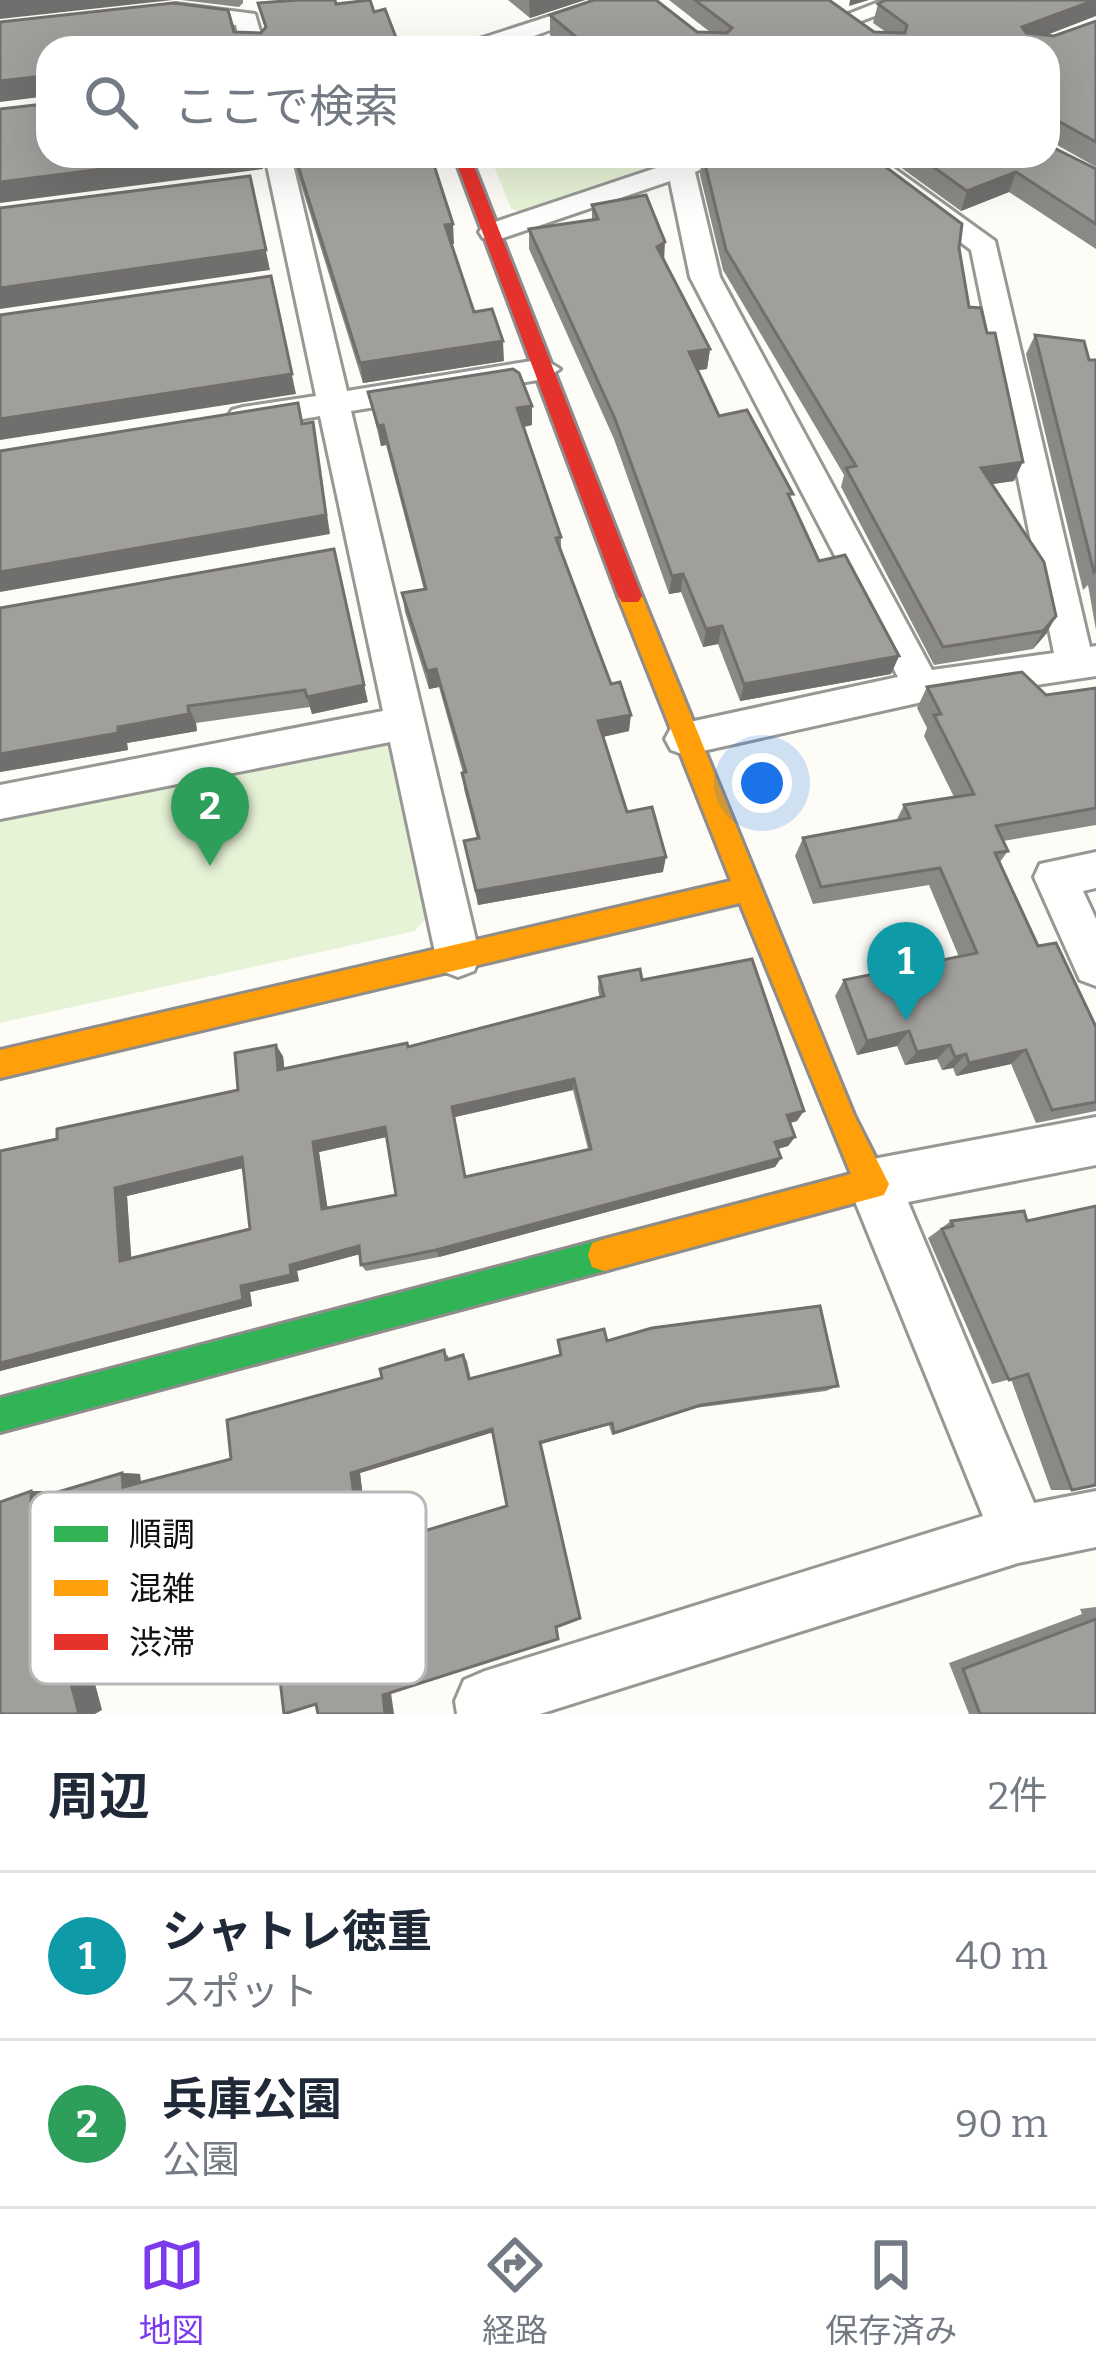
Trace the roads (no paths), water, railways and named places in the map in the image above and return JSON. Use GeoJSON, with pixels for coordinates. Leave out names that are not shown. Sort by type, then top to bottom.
{"type":"FeatureCollection","features":[{"type":"Feature","properties":{"kind":"street"},"geometry":{"type":"LineString","coordinates":[[538,36],[622,0]]}},
{"type":"Feature","properties":{"kind":"street"},"geometry":{"type":"LineString","coordinates":[[871,36],[838,15],[907,0]]}},
{"type":"Feature","properties":{"kind":"street"},"geometry":{"type":"LineString","coordinates":[[156,13],[247,19],[251,36]]}},
{"type":"Feature","properties":{"kind":"street"},"geometry":{"type":"LineString","coordinates":[[468,168],[685,739],[843,1125],[895,1228],[1018,1534]]}},
{"type":"Feature","properties":{"kind":"street"},"geometry":{"type":"LineString","coordinates":[[493,232],[658,168]]}},
{"type":"Feature","properties":{"kind":"street"},"geometry":{"type":"LineString","coordinates":[[675,168],[704,278],[922,687]]}},
{"type":"Feature","properties":{"kind":"street"},"geometry":{"type":"LineString","coordinates":[[685,739],[922,687],[1086,663],[985,247],[876,168]]}},
{"type":"Feature","properties":{"kind":"street"},"geometry":{"type":"LineString","coordinates":[[274,172],[293,281],[333,404],[350,549],[406,723],[458,957]]}},
{"type":"Feature","properties":{"kind":"street"},"geometry":{"type":"LineString","coordinates":[[212,423],[544,369]]}},
{"type":"Feature","properties":{"kind":"street"},"geometry":{"type":"LineString","coordinates":[[0,802],[406,723]]}},
{"type":"Feature","properties":{"kind":"street"},"geometry":{"type":"LineString","coordinates":[[1096,870],[1055,877],[1096,966]]}},
{"type":"Feature","properties":{"kind":"street"},"geometry":{"type":"LineString","coordinates":[[0,1064],[749,889]]}},
{"type":"Feature","properties":{"kind":"street"},"geometry":{"type":"LineString","coordinates":[[0,1414],[873,1184],[1096,1141]]}},
{"type":"Feature","properties":{"kind":"street"},"geometry":{"type":"LineString","coordinates":[[488,1714],[484,1702],[1018,1534],[1096,1520]]}},
{"type":"Feature","properties":{"kind":"place","name":"兵庫公園"},"geometry":{"type":"Point","coordinates":[210,866]}},
{"type":"Feature","properties":{"kind":"place","name":"シャトレ徳重"},"geometry":{"type":"Point","coordinates":[906,1021]}}]}
